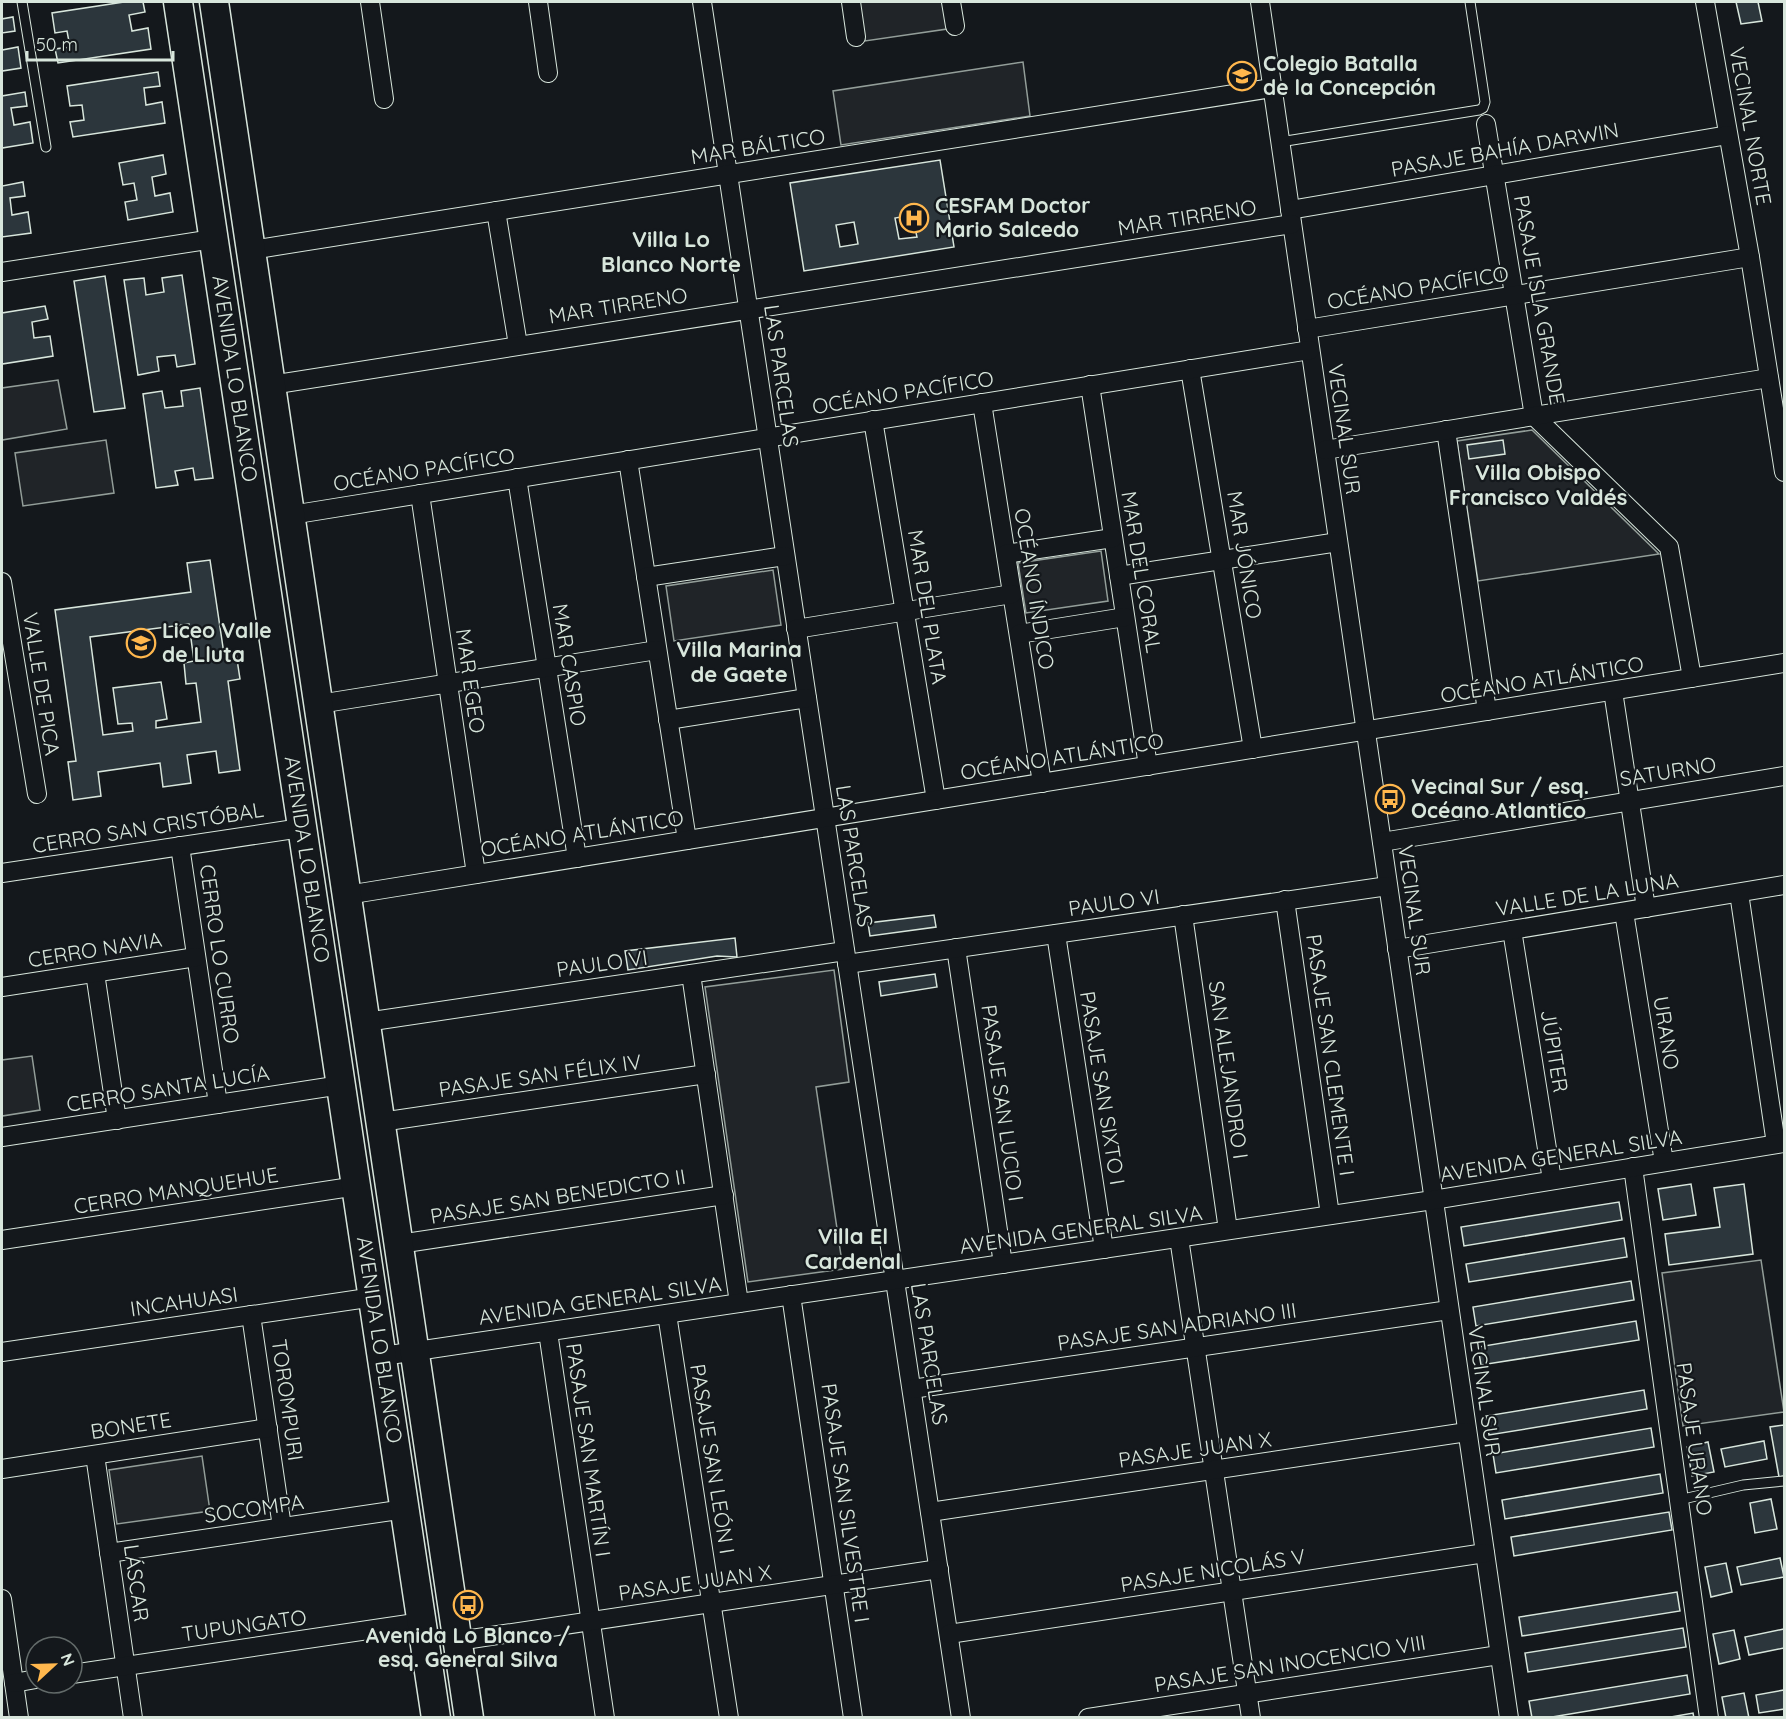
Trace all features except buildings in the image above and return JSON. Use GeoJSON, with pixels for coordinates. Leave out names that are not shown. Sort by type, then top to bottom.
{"type":"FeatureCollection","features":[{"type":"Feature","properties":{"kind":"main road","name":"AVENIDA LO BLANCO"},"geometry":{"type":"LineString","coordinates":[[178,2],[436,1718]]}},
{"type":"Feature","properties":{"kind":"main road","name":"AVENIDA LO BLANCO"},"geometry":{"type":"LineString","coordinates":[[214,2],[470,1718]]}},
{"type":"Feature","properties":{"kind":"main road"},"geometry":{"type":"LineString","coordinates":[[263,573],[298,568]]}},
{"type":"Feature","properties":{"kind":"street"},"geometry":{"type":"LineString","coordinates":[[370,2],[384,99]]}},
{"type":"Feature","properties":{"kind":"street"},"geometry":{"type":"LineString","coordinates":[[538,2],[548,73]]}},
{"type":"Feature","properties":{"kind":"street","name":"LAS PARCELAS"},"geometry":{"type":"LineString","coordinates":[[702,2],[962,1718]]}},
{"type":"Feature","properties":{"kind":"street"},"geometry":{"type":"LineString","coordinates":[[851,2],[856,37]]}},
{"type":"Feature","properties":{"kind":"street"},"geometry":{"type":"LineString","coordinates":[[951,2],[955,26]]}},
{"type":"Feature","properties":{"kind":"street","name":"VECINAL SUR"},"geometry":{"type":"LineString","coordinates":[[1260,2],[1509,1718]]}},
{"type":"Feature","properties":{"kind":"street","name":"VECINAL NORTE"},"geometry":{"type":"LineString","coordinates":[[1705,2],[1785,472]]}},
{"type":"Feature","properties":{"kind":"street","name":"MAR BÁLTICO"},"geometry":{"type":"LineString","coordinates":[[251,250],[1272,88]]}},
{"type":"Feature","properties":{"kind":"street","name":"PASAJE ISLA GRANDE"},"geometry":{"type":"LineString","coordinates":[[1486,124],[1533,416],[1668,547],[1692,678]]}},
{"type":"Feature","properties":{"kind":"street","name":"PASAJE BAHÍA DARWIN"},"geometry":{"type":"LineString","coordinates":[[1291,217],[1494,175],[1728,135]]}},
{"type":"Feature","properties":{"kind":"street"},"geometry":{"type":"LineString","coordinates":[[496,211],[518,345]]}},
{"type":"Feature","properties":{"kind":"street","name":"MAR TIRRENO"},"geometry":{"type":"LineString","coordinates":[[271,385],[748,309],[1291,217]]}},
{"type":"Feature","properties":{"kind":"street"},"geometry":{"type":"LineString","coordinates":[[2,272],[213,239]]}},
{"type":"Feature","properties":{"kind":"street","name":"OCÉANO PACÍFICO"},"geometry":{"type":"LineString","coordinates":[[1307,329],[1750,257]]}},
{"type":"Feature","properties":{"kind":"street","name":"OCÉANO PACÍFICO"},"geometry":{"type":"LineString","coordinates":[[291,515],[1310,350]]}},
{"type":"Feature","properties":{"kind":"street","name":"MAR JÓNICO"},"geometry":{"type":"LineString","coordinates":[[1190,369],[1253,749]]}},
{"type":"Feature","properties":{"kind":"street"},"geometry":{"type":"LineString","coordinates":[[1325,450],[1769,378]]}},
{"type":"Feature","properties":{"kind":"street","name":"MAR DEL CORAL"},"geometry":{"type":"LineString","coordinates":[[1090,385],[1148,766]]}},
{"type":"Feature","properties":{"kind":"street","name":"OCÉANO ÍNDICO"},"geometry":{"type":"LineString","coordinates":[[982,403],[1042,783]]}},
{"type":"Feature","properties":{"kind":"street","name":"MAR DEL PLATA"},"geometry":{"type":"LineString","coordinates":[[873,420],[936,800]]}},
{"type":"Feature","properties":{"kind":"street"},"geometry":{"type":"LineString","coordinates":[[1446,430],[1487,711]]}},
{"type":"Feature","properties":{"kind":"street"},"geometry":{"type":"LineString","coordinates":[[628,460],[687,840]]}},
{"type":"Feature","properties":{"kind":"street","name":"MAR CASPIO"},"geometry":{"type":"LineString","coordinates":[[517,478],[577,858]]}},
{"type":"Feature","properties":{"kind":"street","name":"MAR EGEO"},"geometry":{"type":"LineString","coordinates":[[420,494],[476,874]]}},
{"type":"Feature","properties":{"kind":"street"},"geometry":{"type":"LineString","coordinates":[[1006,554],[1113,538]]}},
{"type":"Feature","properties":{"kind":"street"},"geometry":{"type":"LineString","coordinates":[[1119,576],[1338,542]]}},
{"type":"Feature","properties":{"kind":"street"},"geometry":{"type":"LineString","coordinates":[[646,577],[785,556]]}},
{"type":"Feature","properties":{"kind":"street","name":"VALLE DE PICA"},"geometry":{"type":"LineString","coordinates":[[2,582],[37,794]]}},
{"type":"Feature","properties":{"kind":"street"},"geometry":{"type":"LineString","coordinates":[[796,629],[1012,594]]}},
{"type":"Feature","properties":{"kind":"street"},"geometry":{"type":"LineString","coordinates":[[1018,633],[1125,617]]}},
{"type":"Feature","properties":{"kind":"street"},"geometry":{"type":"LineString","coordinates":[[319,704],[657,650]]}},
{"type":"Feature","properties":{"kind":"street","name":"OCÉANO ATLÁNTICO"},"geometry":{"type":"LineString","coordinates":[[347,895],[1785,663]]}},
{"type":"Feature","properties":{"kind":"street"},"geometry":{"type":"LineString","coordinates":[[1613,691],[1646,908]]}},
{"type":"Feature","properties":{"kind":"street"},"geometry":{"type":"LineString","coordinates":[[668,720],[807,698]]}},
{"type":"Feature","properties":{"kind":"street","name":"SATURNO"},"geometry":{"type":"LineString","coordinates":[[1382,842],[1785,776]]}},
{"type":"Feature","properties":{"kind":"street","name":"CERRO SAN CRISTÓBAL"},"geometry":{"type":"LineString","coordinates":[[2,873],[302,828]]}},
{"type":"Feature","properties":{"kind":"street","name":"CERRO LO CURRO"},"geometry":{"type":"LineString","coordinates":[[180,846],[218,1104]]}},
{"type":"Feature","properties":{"kind":"street","name":"VALLE DE LA LUNA"},"geometry":{"type":"LineString","coordinates":[[1397,949],[1785,885]]}},
{"type":"Feature","properties":{"kind":"street","name":"PAULO VI"},"geometry":{"type":"LineString","coordinates":[[366,1022],[692,974],[956,948],[1388,886]]}},
{"type":"Feature","properties":{"kind":"street"},"geometry":{"type":"LineString","coordinates":[[1739,893],[1780,1144]]}},
{"type":"Feature","properties":{"kind":"street","name":"PASAJE SAN CLEMENTE I"},"geometry":{"type":"LineString","coordinates":[[1286,900],[1330,1215]]}},
{"type":"Feature","properties":{"kind":"street","name":"URANO"},"geometry":{"type":"LineString","coordinates":[[1624,912],[1664,1162]]}},
{"type":"Feature","properties":{"kind":"street","name":"SAN ALEJANDRO I"},"geometry":{"type":"LineString","coordinates":[[1183,915],[1228,1230]]}},
{"type":"Feature","properties":{"kind":"street","name":"JÚPITER"},"geometry":{"type":"LineString","coordinates":[[1512,930],[1552,1180]]}},
{"type":"Feature","properties":{"kind":"street","name":"PASAJE SAN SIXTO I"},"geometry":{"type":"LineString","coordinates":[[1056,934],[1104,1249]]}},
{"type":"Feature","properties":{"kind":"street","name":"PASAJE SAN LUCIO I"},"geometry":{"type":"LineString","coordinates":[[956,948],[1003,1264]]}},
{"type":"Feature","properties":{"kind":"street","name":"CERRO NAVIA"},"geometry":{"type":"LineString","coordinates":[[2,987],[196,957]]}},
{"type":"Feature","properties":{"kind":"street"},"geometry":{"type":"LineString","coordinates":[[95,972],[117,1120]]}},
{"type":"Feature","properties":{"kind":"street"},"geometry":{"type":"LineString","coordinates":[[692,974],[739,1303]]}},
{"type":"Feature","properties":{"kind":"street","name":"PASAJE SAN FÉLIX IV"},"geometry":{"type":"LineString","coordinates":[[381,1122],[706,1074]]}},
{"type":"Feature","properties":{"kind":"street","name":"CERRO SANTA LUCÍA"},"geometry":{"type":"LineString","coordinates":[[2,1137],[341,1085]]}},
{"type":"Feature","properties":{"kind":"street","name":"AVENIDA GENERAL SILVA"},"geometry":{"type":"LineString","coordinates":[[383,1356],[1433,1200],[1780,1144]]}},
{"type":"Feature","properties":{"kind":"street","name":"PASAJE URANO"},"geometry":{"type":"LineString","coordinates":[[1633,1167],[1709,1718]]}},
{"type":"Feature","properties":{"kind":"street","name":"CERRO MANQUEHUE"},"geometry":{"type":"LineString","coordinates":[[2,1240],[357,1186]]}},
{"type":"Feature","properties":{"kind":"street","name":"PASAJE SAN BENEDICTO II"},"geometry":{"type":"LineString","coordinates":[[399,1244],[724,1195]]}},
{"type":"Feature","properties":{"kind":"street"},"geometry":{"type":"LineString","coordinates":[[1179,1238],[1251,1718]]}},
{"type":"Feature","properties":{"kind":"street","name":"PASAJE SAN SILVESTRE I"},"geometry":{"type":"LineString","coordinates":[[791,1295],[853,1718]]}},
{"type":"Feature","properties":{"kind":"street","name":"INCAHUASI"},"geometry":{"type":"LineString","coordinates":[[2,1352],[374,1297]]}},
{"type":"Feature","properties":{"kind":"street","name":"PASAJE SAN ADRIANO III"},"geometry":{"type":"LineString","coordinates":[[912,1389],[1449,1310]]}},
{"type":"Feature","properties":{"kind":"street","name":"PASAJE SAN LEÓN I"},"geometry":{"type":"LineString","coordinates":[[667,1314],[729,1718]]}},
{"type":"Feature","properties":{"kind":"street","name":"TOROMPURI"},"geometry":{"type":"LineString","coordinates":[[251,1315],[282,1527]]}},
{"type":"Feature","properties":{"kind":"street","name":"PASAJE SAN MARTÍN I"},"geometry":{"type":"LineString","coordinates":[[548,1332],[605,1718]]}},
{"type":"Feature","properties":{"kind":"street","name":"BONETE"},"geometry":{"type":"LineString","coordinates":[[2,1469],[268,1428]]}},
{"type":"Feature","properties":{"kind":"street","name":"PASAJE JUAN X"},"geometry":{"type":"LineString","coordinates":[[930,1512],[1467,1432]]}},
{"type":"Feature","properties":{"kind":"street","name":"LÁSCAR"},"geometry":{"type":"LineString","coordinates":[[94,1455],[133,1718]]}},
{"type":"Feature","properties":{"kind":"street","name":"SOCOMPA"},"geometry":{"type":"LineString","coordinates":[[109,1553],[405,1509]]}},
{"type":"Feature","properties":{"kind":"street","name":"PASAJE NICOLÁS V"},"geometry":{"type":"LineString","coordinates":[[949,1634],[1485,1553]]}},
{"type":"Feature","properties":{"kind":"street","name":"PASAJE JUAN X"},"geometry":{"type":"LineString","coordinates":[[458,1641],[939,1569]]}},
{"type":"Feature","properties":{"kind":"street"},"geometry":{"type":"LineString","coordinates":[[2,1599],[3,1623],[19,1718]]}},
{"type":"Feature","properties":{"kind":"street","name":"TUPUNGATO"},"geometry":{"type":"LineString","coordinates":[[84,1672],[422,1622]]}},
{"type":"Feature","properties":{"kind":"street","name":"PASAJE SAN INOCENCIO VIII"},"geometry":{"type":"LineString","coordinates":[[1088,1718],[1500,1655]]}},
{"type":"Feature","properties":{"kind":"street"},"geometry":{"type":"LineString","coordinates":[[14,1683],[24,1681]]}},
{"type":"Feature","properties":{"kind":"lane"},"geometry":{"type":"LineString","coordinates":[[22,2],[46,147]]}},
{"type":"Feature","properties":{"kind":"lane"},"geometry":{"type":"LineString","coordinates":[[1280,142],[1483,108],[1485,102],[1470,2]]}},
{"type":"Feature","properties":{"kind":"lane"},"geometry":{"type":"LineString","coordinates":[[1680,1500],[1743,1485],[1785,1481]]}},
{"type":"Feature","properties":{"kind":"shaded area"},"geometry":{"type":"Polygon","coordinates":[[[859,2],[943,2],[947,29],[865,41],[859,2]]]}},
{"type":"Feature","properties":{"kind":"shaded area"},"geometry":{"type":"Polygon","coordinates":[[[1023,62],[1030,116],[841,145],[833,91],[1023,62]]]}},
{"type":"Feature","properties":{"kind":"shaded area"},"geometry":{"type":"Polygon","coordinates":[[[58,380],[67,429],[2,440],[2,388],[58,380]]]}},
{"type":"Feature","properties":{"kind":"shaded area"},"geometry":{"type":"Polygon","coordinates":[[[1532,430],[1659,554],[1478,581],[1457,441],[1532,430]]]}},
{"type":"Feature","properties":{"kind":"shaded area"},"geometry":{"type":"Polygon","coordinates":[[[106,440],[114,493],[23,506],[15,453],[106,440]]]}},
{"type":"Feature","properties":{"kind":"shaded area"},"geometry":{"type":"Polygon","coordinates":[[[1101,551],[1108,601],[1026,613],[1018,563],[1101,551]]]}},
{"type":"Feature","properties":{"kind":"shaded area"},"geometry":{"type":"Polygon","coordinates":[[[773,570],[781,625],[674,641],[666,586],[773,570]]]}},
{"type":"Feature","properties":{"kind":"shaded area"},"geometry":{"type":"Polygon","coordinates":[[[834,970],[849,1082],[816,1087],[843,1269],[748,1282],[705,987],[834,970]]]}},
{"type":"Feature","properties":{"kind":"shaded area"},"geometry":{"type":"Polygon","coordinates":[[[32,1056],[40,1110],[2,1116],[2,1060],[32,1056]]]}},
{"type":"Feature","properties":{"kind":"shaded area"},"geometry":{"type":"Polygon","coordinates":[[[1761,1260],[1784,1412],[1683,1426],[1662,1273],[1761,1260]]]}},
{"type":"Feature","properties":{"kind":"shaded area"},"geometry":{"type":"Polygon","coordinates":[[[202,1456],[210,1511],[117,1524],[109,1470],[202,1456]]]}},
{"type":"Feature","properties":{"kind":"place","name":"Colegio Batalla de la Concepción"},"geometry":{"type":"Point","coordinates":[1242,76]}},
{"type":"Feature","properties":{"kind":"place","name":"CESFAM Doctor Mario Salcedo"},"geometry":{"type":"Point","coordinates":[914,218]}},
{"type":"Feature","properties":{"kind":"place","name":"Liceo Valle de Lluta"},"geometry":{"type":"Point","coordinates":[141,643]}},
{"type":"Feature","properties":{"kind":"place","name":"Vecinal Sur / esq. Océano Atlantico"},"geometry":{"type":"Point","coordinates":[1390,799]}},
{"type":"Feature","properties":{"kind":"place","name":"Avenida Lo Blanco / esq. General Silva"},"geometry":{"type":"Point","coordinates":[468,1605]}},
{"type":"Feature","properties":{"kind":"district","name":"Villa Lo Blanco Norte"},"geometry":{"type":"Point","coordinates":[671,252]}},
{"type":"Feature","properties":{"kind":"district","name":"Villa Obispo Francisco Valdés"},"geometry":{"type":"Point","coordinates":[1538,485]}},
{"type":"Feature","properties":{"kind":"district","name":"Villa Marina de Gaete"},"geometry":{"type":"Point","coordinates":[739,662]}},
{"type":"Feature","properties":{"kind":"district","name":"Villa El Cardenal"},"geometry":{"type":"Point","coordinates":[853,1248]}}]}
